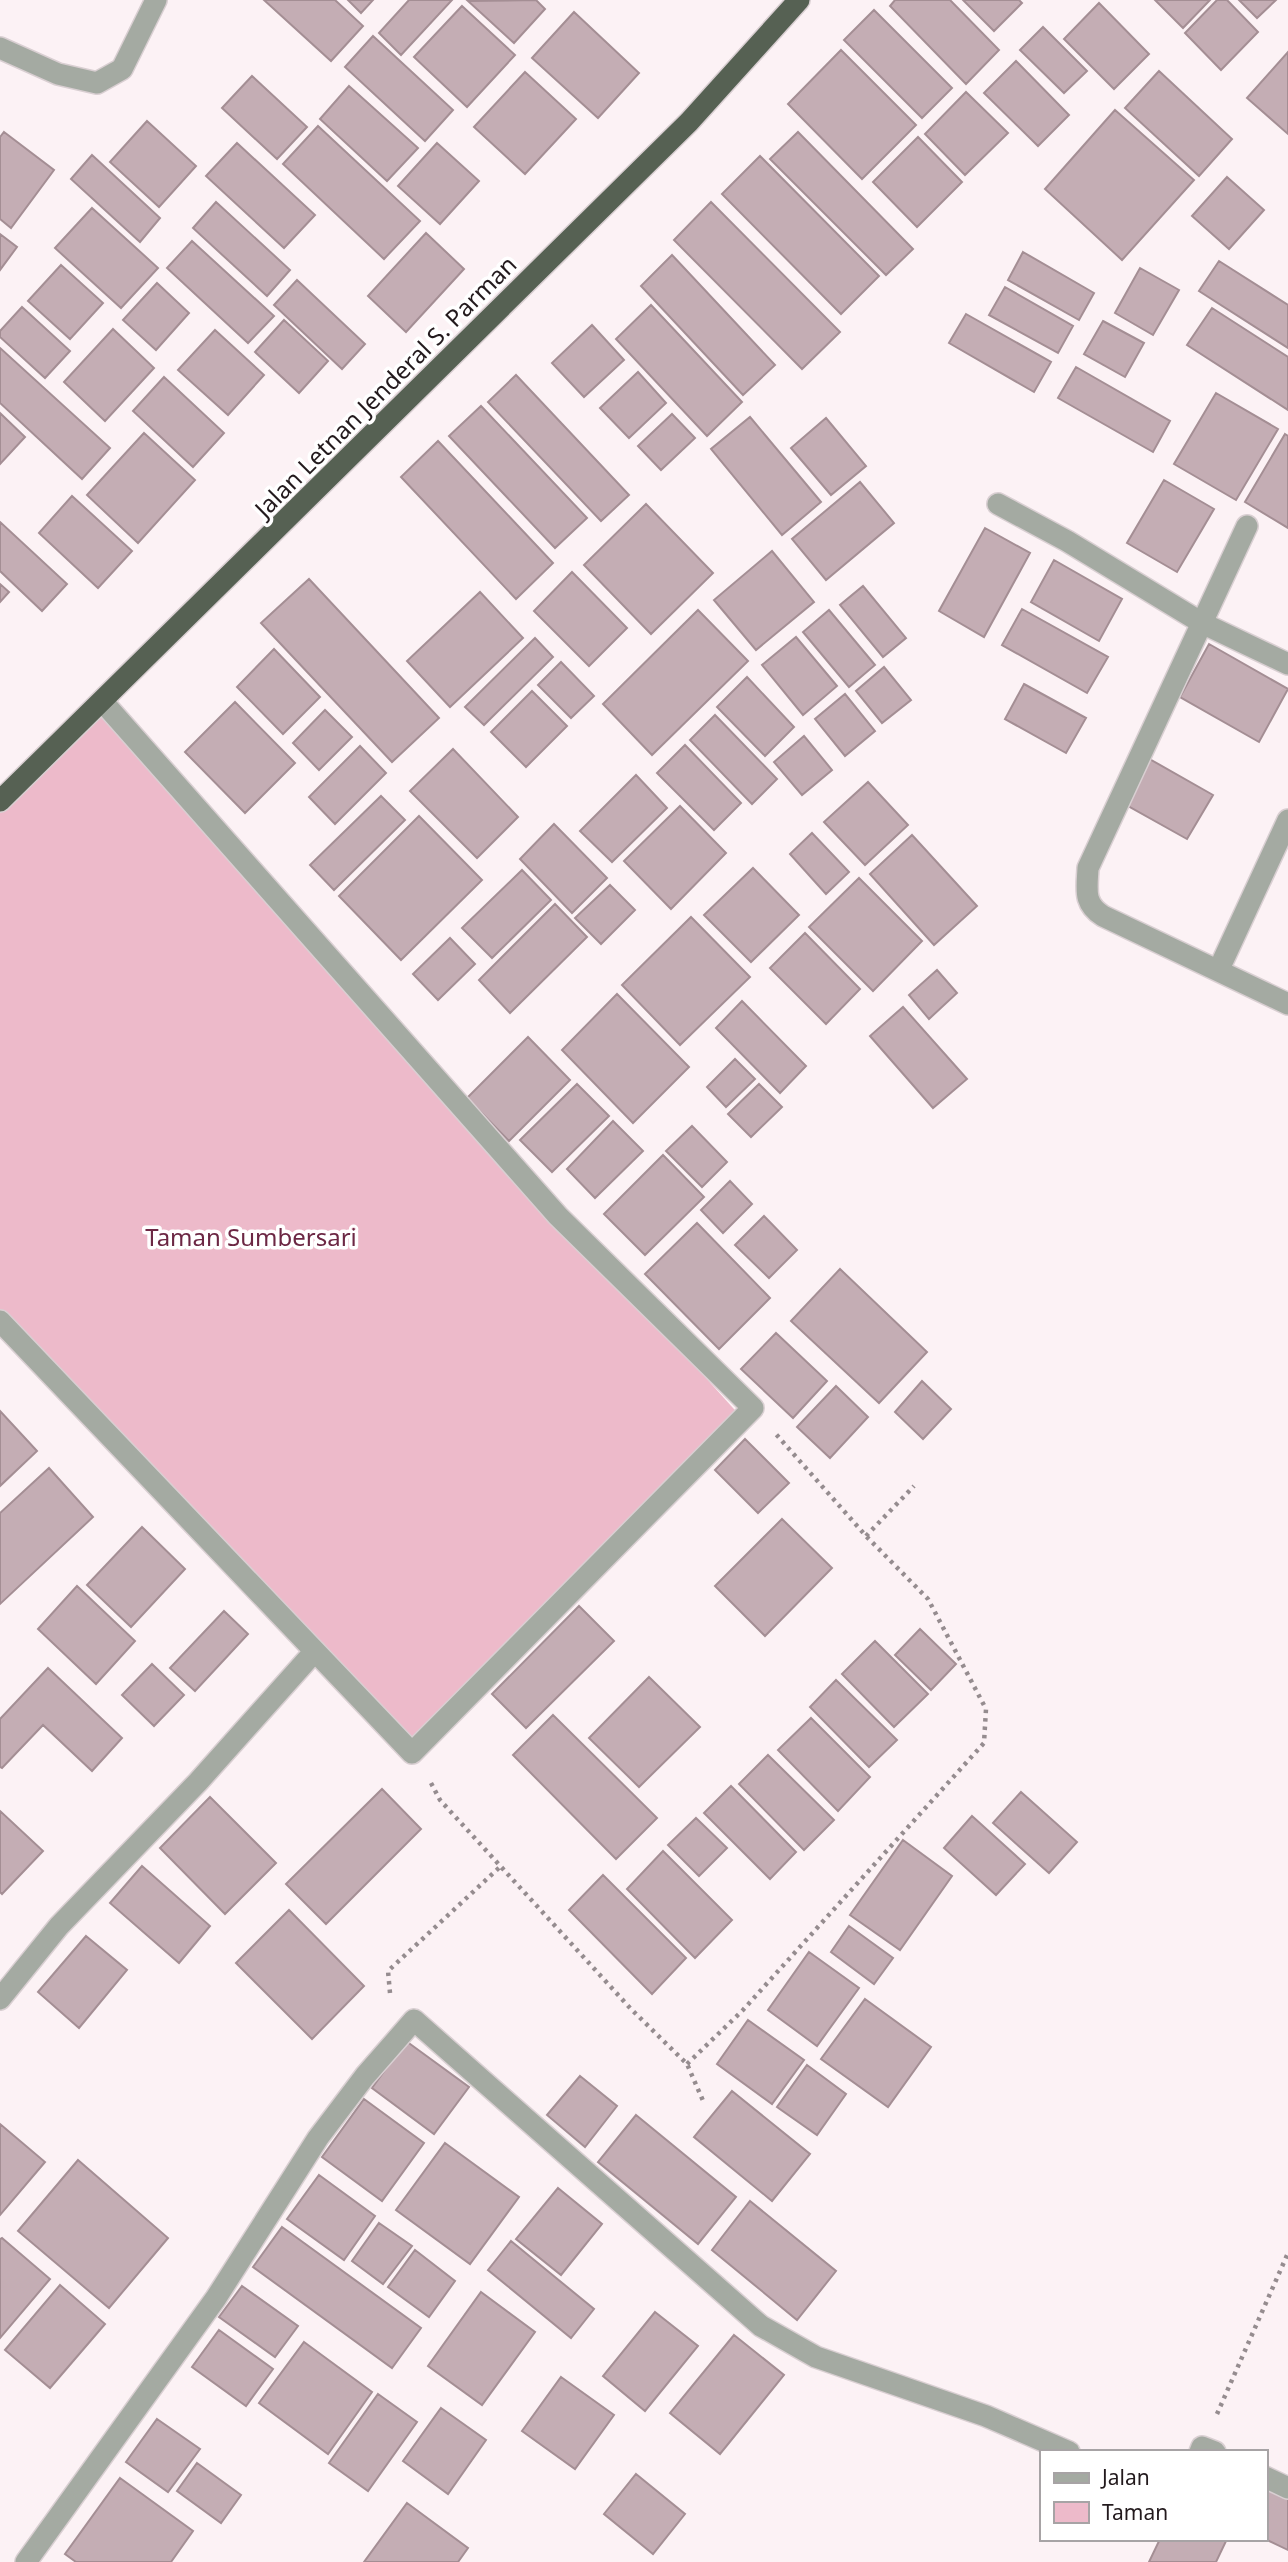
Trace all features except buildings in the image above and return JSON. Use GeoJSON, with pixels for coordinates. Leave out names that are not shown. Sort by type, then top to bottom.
{"type":"FeatureCollection","features":[{"type":"Feature","properties":{"kind":"highway","name":"Jalan Letnan Jenderal S. Parman"},"geometry":{"type":"LineString","coordinates":[[0,801],[690,122],[799,0]]}},
{"type":"Feature","properties":{"kind":"street"},"geometry":{"type":"LineString","coordinates":[[0,48],[58,74],[97,83],[122,69],[156,0]]}},
{"type":"Feature","properties":{"kind":"street"},"geometry":{"type":"LineString","coordinates":[[998,504],[1068,541],[1202,624],[1288,664]]}},
{"type":"Feature","properties":{"kind":"street"},"geometry":{"type":"LineString","coordinates":[[1247,526],[1088,868],[1086,896],[1090,907],[1103,916],[1288,1003]]}},
{"type":"Feature","properties":{"kind":"street"},"geometry":{"type":"LineString","coordinates":[[0,1321],[412,1753],[753,1408],[558,1216],[103,702]]}},
{"type":"Feature","properties":{"kind":"street"},"geometry":{"type":"LineString","coordinates":[[1219,969],[1288,820]]}},
{"type":"Feature","properties":{"kind":"street"},"geometry":{"type":"LineString","coordinates":[[0,1999],[59,1926],[198,1782],[315,1651]]}},
{"type":"Feature","properties":{"kind":"street"},"geometry":{"type":"LineString","coordinates":[[26,2562],[216,2298],[318,2138],[365,2076],[414,2020],[761,2326],[816,2357],[986,2416],[1064,2450]]}},
{"type":"Feature","properties":{"kind":"street"},"geometry":{"type":"LineString","coordinates":[[1267,2478],[1288,2488]]}},
{"type":"Feature","properties":{"kind":"path"},"geometry":{"type":"LineString","coordinates":[[687,2064],[743,2010],[984,1743],[986,1709],[928,1599],[866,1536],[753,1408]]}},
{"type":"Feature","properties":{"kind":"path"},"geometry":{"type":"LineString","coordinates":[[866,1536],[914,1486]]}},
{"type":"Feature","properties":{"kind":"path"},"geometry":{"type":"LineString","coordinates":[[412,1753],[440,1800],[631,2009],[687,2064],[704,2103]]}},
{"type":"Feature","properties":{"kind":"path"},"geometry":{"type":"LineString","coordinates":[[414,2020],[397,2006],[389,1991],[388,1971],[502,1865]]}},
{"type":"Feature","properties":{"kind":"path"},"geometry":{"type":"LineString","coordinates":[[1206,2450],[1288,2253]]}},
{"type":"Feature","properties":{"kind":"green space","name":"Taman Sumbersari"},"geometry":{"type":"Polygon","coordinates":[[[100,706],[742,1418],[411,1759],[0,1324],[0,804],[100,706]]]}}]}
